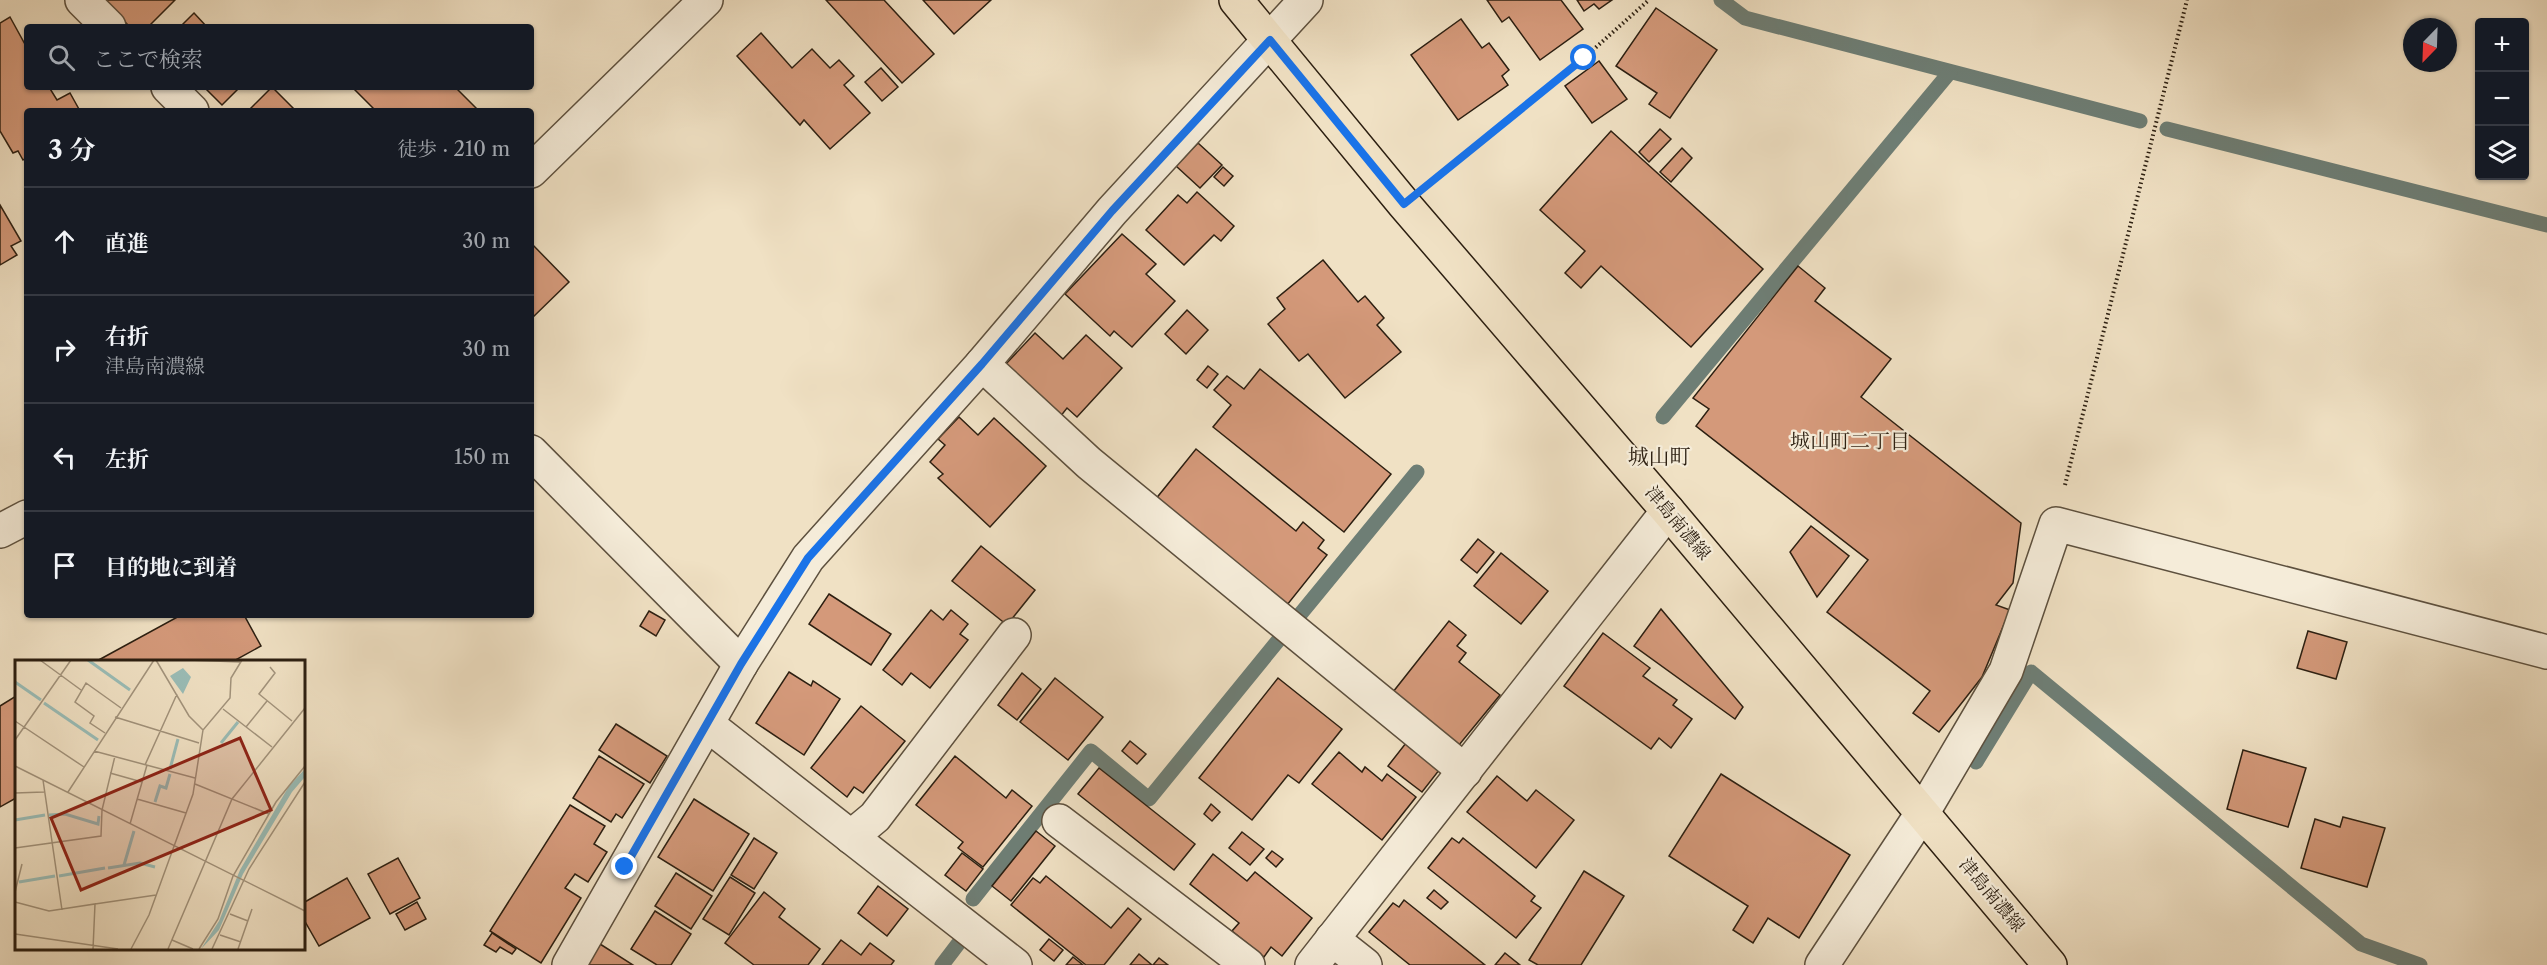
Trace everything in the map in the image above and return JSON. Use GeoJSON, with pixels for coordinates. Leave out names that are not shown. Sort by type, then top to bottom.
{"type":"FeatureCollection","features":[{"type":"Feature","properties":{"kind":"main road","name":"津島南濃線"},"geometry":{"type":"LineString","coordinates":[[1236,0],[1404,204],[1668,511],[2050,965]]}},
{"type":"Feature","properties":{"kind":"street"},"geometry":{"type":"LineString","coordinates":[[82,0],[106,24]]}},
{"type":"Feature","properties":{"kind":"street"},"geometry":{"type":"LineString","coordinates":[[534,168],[706,0]]}},
{"type":"Feature","properties":{"kind":"street"},"geometry":{"type":"LineString","coordinates":[[569,965],[741,664],[808,558],[982,364],[1112,211],[1306,0]]}},
{"type":"Feature","properties":{"kind":"street"},"geometry":{"type":"LineString","coordinates":[[171,90],[189,108]]}},
{"type":"Feature","properties":{"kind":"street"},"geometry":{"type":"LineString","coordinates":[[982,364],[1089,464],[1465,771]]}},
{"type":"Feature","properties":{"kind":"street"},"geometry":{"type":"LineString","coordinates":[[534,455],[741,664]]}},
{"type":"Feature","properties":{"kind":"street"},"geometry":{"type":"LineString","coordinates":[[1312,965],[1668,511]]}},
{"type":"Feature","properties":{"kind":"street"},"geometry":{"type":"LineString","coordinates":[[0,531],[24,519]]}},
{"type":"Feature","properties":{"kind":"street"},"geometry":{"type":"LineString","coordinates":[[1822,965],[1923,812],[2006,671],[2056,524],[2547,652]]}},
{"type":"Feature","properties":{"kind":"street"},"geometry":{"type":"LineString","coordinates":[[851,837],[875,817],[1014,635]]}},
{"type":"Feature","properties":{"kind":"street"},"geometry":{"type":"LineString","coordinates":[[708,725],[1015,965]]}},
{"type":"Feature","properties":{"kind":"street"},"geometry":{"type":"LineString","coordinates":[[1059,821],[1248,965]]}},
{"type":"Feature","properties":{"kind":"street"},"geometry":{"type":"LineString","coordinates":[[1332,939],[1365,965]]}},
{"type":"Feature","properties":{"kind":"path"},"geometry":{"type":"LineString","coordinates":[[1404,204],[1584,58],[1649,0]]}},
{"type":"Feature","properties":{"kind":"path"},"geometry":{"type":"LineString","coordinates":[[2056,524],[2187,0]]}},
{"type":"Feature","properties":{"kind":"building"},"geometry":{"type":"Polygon","coordinates":[[[103,0],[175,0],[151,24],[127,24],[103,0]]]}},
{"type":"Feature","properties":{"kind":"building"},"geometry":{"type":"Polygon","coordinates":[[[826,0],[884,0],[934,54],[902,83],[826,0]]]}},
{"type":"Feature","properties":{"kind":"building"},"geometry":{"type":"Polygon","coordinates":[[[923,0],[991,0],[954,34],[923,0]]]}},
{"type":"Feature","properties":{"kind":"building"},"geometry":{"type":"Polygon","coordinates":[[[1487,0],[1561,0],[1583,29],[1540,60],[1509,17],[1502,22],[1487,0]]]}},
{"type":"Feature","properties":{"kind":"building"},"geometry":{"type":"Polygon","coordinates":[[[1577,0],[1612,0],[1599,9],[1594,4],[1584,11],[1577,0]]]}},
{"type":"Feature","properties":{"kind":"building"},"geometry":{"type":"Polygon","coordinates":[[[1656,8],[1717,50],[1670,118],[1649,104],[1657,93],[1616,66],[1656,8]]]}},
{"type":"Feature","properties":{"kind":"building"},"geometry":{"type":"Polygon","coordinates":[[[194,13],[204,24],[183,24],[194,13]]]}},
{"type":"Feature","properties":{"kind":"building"},"geometry":{"type":"Polygon","coordinates":[[[10,17],[24,43],[24,90],[51,90],[57,100],[70,93],[78,108],[24,108],[23,160],[18,151],[13,153],[0,131],[0,23],[10,17]]]}},
{"type":"Feature","properties":{"kind":"building"},"geometry":{"type":"Polygon","coordinates":[[[1461,19],[1482,48],[1489,43],[1509,70],[1502,76],[1508,85],[1458,120],[1411,55],[1461,19]]]}},
{"type":"Feature","properties":{"kind":"building"},"geometry":{"type":"Polygon","coordinates":[[[761,33],[792,68],[812,49],[830,68],[839,60],[854,76],[844,85],[870,113],[830,149],[804,120],[800,125],[737,56],[761,33]]]}},
{"type":"Feature","properties":{"kind":"building"},"geometry":{"type":"Polygon","coordinates":[[[1599,61],[1627,99],[1592,123],[1565,86],[1599,61]]]}},
{"type":"Feature","properties":{"kind":"building"},"geometry":{"type":"Polygon","coordinates":[[[881,68],[898,87],[882,101],[865,82],[881,68]]]}},
{"type":"Feature","properties":{"kind":"building"},"geometry":{"type":"Polygon","coordinates":[[[207,90],[237,90],[222,105],[207,90]]]}},
{"type":"Feature","properties":{"kind":"building"},"geometry":{"type":"Polygon","coordinates":[[[269,90],[275,90],[293,108],[251,108],[269,90]]]}},
{"type":"Feature","properties":{"kind":"building"},"geometry":{"type":"Polygon","coordinates":[[[355,90],[458,90],[476,108],[373,108],[355,90]]]}},
{"type":"Feature","properties":{"kind":"building"},"geometry":{"type":"Polygon","coordinates":[[[1660,129],[1671,139],[1649,162],[1639,152],[1660,129]]]}},
{"type":"Feature","properties":{"kind":"building"},"geometry":{"type":"Polygon","coordinates":[[[1611,131],[1763,269],[1691,347],[1601,266],[1581,288],[1565,273],[1585,251],[1540,210],[1611,131]]]}},
{"type":"Feature","properties":{"kind":"building"},"geometry":{"type":"Polygon","coordinates":[[[1198,143],[1222,165],[1200,188],[1176,166],[1198,143]]]}},
{"type":"Feature","properties":{"kind":"building"},"geometry":{"type":"Polygon","coordinates":[[[1682,148],[1692,158],[1671,182],[1660,172],[1682,148]]]}},
{"type":"Feature","properties":{"kind":"building"},"geometry":{"type":"Polygon","coordinates":[[[1223,167],[1233,176],[1224,186],[1214,177],[1223,167]]]}},
{"type":"Feature","properties":{"kind":"building"},"geometry":{"type":"Polygon","coordinates":[[[1197,192],[1234,226],[1221,241],[1214,235],[1184,265],[1146,230],[1178,195],[1187,203],[1197,192]]]}},
{"type":"Feature","properties":{"kind":"building"},"geometry":{"type":"Polygon","coordinates":[[[0,205],[21,241],[11,246],[17,255],[0,265],[0,205]]]}},
{"type":"Feature","properties":{"kind":"building"},"geometry":{"type":"Polygon","coordinates":[[[1122,234],[1156,264],[1146,274],[1175,301],[1132,347],[1114,331],[1110,336],[1065,294],[1122,234]]]}},
{"type":"Feature","properties":{"kind":"building"},"geometry":{"type":"Polygon","coordinates":[[[534,246],[569,282],[534,316],[534,246]]]}},
{"type":"Feature","properties":{"kind":"building"},"geometry":{"type":"Polygon","coordinates":[[[1323,260],[1358,302],[1365,296],[1384,318],[1377,325],[1401,352],[1345,398],[1308,354],[1299,361],[1268,324],[1285,309],[1277,298],[1323,260]]]}},
{"type":"Feature","properties":{"kind":"building"},"geometry":{"type":"Polygon","coordinates":[[[1798,266],[1825,288],[1815,301],[1891,359],[1861,397],[2021,523],[2013,583],[1996,605],[2010,610],[1982,677],[1939,732],[1913,713],[1930,691],[1827,612],[1868,560],[1696,426],[1709,409],[1693,398],[1798,266]]]}},
{"type":"Feature","properties":{"kind":"building"},"geometry":{"type":"Polygon","coordinates":[[[1187,310],[1208,330],[1186,354],[1165,334],[1187,310]]]}},
{"type":"Feature","properties":{"kind":"building"},"geometry":{"type":"Polygon","coordinates":[[[1035,333],[1063,359],[1086,335],[1122,368],[1077,417],[1067,408],[1060,417],[1005,365],[1035,333]]]}},
{"type":"Feature","properties":{"kind":"building"},"geometry":{"type":"Polygon","coordinates":[[[1208,366],[1218,374],[1207,388],[1197,380],[1208,366]]]}},
{"type":"Feature","properties":{"kind":"building"},"geometry":{"type":"Polygon","coordinates":[[[1260,369],[1391,474],[1344,532],[1213,427],[1231,405],[1214,390],[1227,376],[1244,389],[1260,369]]]}},
{"type":"Feature","properties":{"kind":"building"},"geometry":{"type":"Polygon","coordinates":[[[959,417],[978,435],[994,418],[1046,466],[990,527],[938,478],[943,474],[930,462],[945,445],[938,439],[959,417]]]}},
{"type":"Feature","properties":{"kind":"building"},"geometry":{"type":"Polygon","coordinates":[[[1196,449],[1296,531],[1303,522],[1324,540],[1318,548],[1327,555],[1287,605],[1155,500],[1196,449]]]}},
{"type":"Feature","properties":{"kind":"building"},"geometry":{"type":"Polygon","coordinates":[[[1811,526],[1849,556],[1817,597],[1790,552],[1811,526]]]}},
{"type":"Feature","properties":{"kind":"building"},"geometry":{"type":"Polygon","coordinates":[[[1478,539],[1494,552],[1477,573],[1461,560],[1478,539]]]}},
{"type":"Feature","properties":{"kind":"building"},"geometry":{"type":"Polygon","coordinates":[[[981,546],[1035,590],[1007,625],[952,581],[981,546]]]}},
{"type":"Feature","properties":{"kind":"building"},"geometry":{"type":"Polygon","coordinates":[[[1501,553],[1548,591],[1521,624],[1474,586],[1501,553]]]}},
{"type":"Feature","properties":{"kind":"building"},"geometry":{"type":"Polygon","coordinates":[[[829,594],[891,634],[871,665],[809,624],[829,594]]]}},
{"type":"Feature","properties":{"kind":"building"},"geometry":{"type":"Polygon","coordinates":[[[1661,609],[1743,707],[1735,719],[1634,646],[1661,609]]]}},
{"type":"Feature","properties":{"kind":"building"},"geometry":{"type":"Polygon","coordinates":[[[931,610],[943,620],[951,610],[968,624],[960,634],[968,640],[930,688],[911,673],[902,685],[883,670],[931,610]]]}},
{"type":"Feature","properties":{"kind":"building"},"geometry":{"type":"Polygon","coordinates":[[[649,611],[665,620],[656,636],[640,626],[649,611]]]}},
{"type":"Feature","properties":{"kind":"building"},"geometry":{"type":"Polygon","coordinates":[[[176,618],[246,618],[261,646],[236,660],[99,660],[176,618]]]}},
{"type":"Feature","properties":{"kind":"building"},"geometry":{"type":"Polygon","coordinates":[[[1449,621],[1466,635],[1457,646],[1466,653],[1459,662],[1500,695],[1459,745],[1393,692],[1449,621]]]}},
{"type":"Feature","properties":{"kind":"building"},"geometry":{"type":"Polygon","coordinates":[[[2308,631],[2347,642],[2336,679],[2297,668],[2308,631]]]}},
{"type":"Feature","properties":{"kind":"building"},"geometry":{"type":"Polygon","coordinates":[[[1603,633],[1650,668],[1643,676],[1677,700],[1673,705],[1692,719],[1671,748],[1659,738],[1651,749],[1564,686],[1603,633]]]}},
{"type":"Feature","properties":{"kind":"building"},"geometry":{"type":"Polygon","coordinates":[[[789,672],[811,686],[813,681],[840,699],[804,755],[756,723],[789,672]]]}},
{"type":"Feature","properties":{"kind":"building"},"geometry":{"type":"Polygon","coordinates":[[[1022,673],[1041,689],[1017,720],[998,705],[1022,673]]]}},
{"type":"Feature","properties":{"kind":"building"},"geometry":{"type":"Polygon","coordinates":[[[1055,678],[1103,717],[1068,760],[1020,722],[1055,678]]]}},
{"type":"Feature","properties":{"kind":"building"},"geometry":{"type":"Polygon","coordinates":[[[1278,678],[1342,729],[1299,783],[1288,775],[1252,820],[1199,778],[1278,678]]]}},
{"type":"Feature","properties":{"kind":"building"},"geometry":{"type":"Polygon","coordinates":[[[15,697],[15,799],[0,807],[0,706],[15,697]]]}},
{"type":"Feature","properties":{"kind":"building"},"geometry":{"type":"Polygon","coordinates":[[[861,706],[905,741],[863,793],[854,787],[847,797],[811,768],[861,706]]]}},
{"type":"Feature","properties":{"kind":"building"},"geometry":{"type":"Polygon","coordinates":[[[616,724],[667,756],[650,783],[599,750],[616,724]]]}},
{"type":"Feature","properties":{"kind":"building"},"geometry":{"type":"Polygon","coordinates":[[[1130,741],[1146,754],[1137,764],[1122,751],[1130,741]]]}},
{"type":"Feature","properties":{"kind":"building"},"geometry":{"type":"Polygon","coordinates":[[[1406,743],[1440,769],[1422,792],[1388,766],[1406,743]]]}},
{"type":"Feature","properties":{"kind":"building"},"geometry":{"type":"Polygon","coordinates":[[[2243,750],[2306,768],[2288,827],[2227,809],[2243,750]]]}},
{"type":"Feature","properties":{"kind":"building"},"geometry":{"type":"Polygon","coordinates":[[[1339,752],[1362,772],[1365,767],[1382,781],[1387,774],[1416,797],[1382,840],[1312,784],[1339,752]]]}},
{"type":"Feature","properties":{"kind":"building"},"geometry":{"type":"Polygon","coordinates":[[[599,756],[644,784],[622,818],[616,814],[611,822],[573,798],[599,756]]]}},
{"type":"Feature","properties":{"kind":"building"},"geometry":{"type":"Polygon","coordinates":[[[955,756],[1006,798],[1012,790],[1032,806],[983,867],[958,848],[963,842],[916,805],[955,756]]]}},
{"type":"Feature","properties":{"kind":"building"},"geometry":{"type":"Polygon","coordinates":[[[1099,768],[1195,844],[1174,870],[1078,794],[1099,768]]]}},
{"type":"Feature","properties":{"kind":"building"},"geometry":{"type":"Polygon","coordinates":[[[1721,774],[1850,855],[1799,938],[1768,918],[1753,943],[1733,930],[1748,906],[1669,856],[1721,774]]]}},
{"type":"Feature","properties":{"kind":"building"},"geometry":{"type":"Polygon","coordinates":[[[1497,776],[1527,801],[1536,790],[1574,820],[1536,868],[1467,812],[1497,776]]]}},
{"type":"Feature","properties":{"kind":"building"},"geometry":{"type":"Polygon","coordinates":[[[694,799],[749,834],[713,891],[658,857],[694,799]]]}},
{"type":"Feature","properties":{"kind":"building"},"geometry":{"type":"Polygon","coordinates":[[[1211,804],[1220,812],[1212,821],[1204,814],[1211,804]]]}},
{"type":"Feature","properties":{"kind":"building"},"geometry":{"type":"Polygon","coordinates":[[[570,805],[605,826],[594,844],[607,852],[588,882],[575,874],[565,888],[581,898],[541,963],[490,931],[570,805]]]}},
{"type":"Feature","properties":{"kind":"building"},"geometry":{"type":"Polygon","coordinates":[[[2343,817],[2385,828],[2367,887],[2301,868],[2315,819],[2340,827],[2343,817]]]}},
{"type":"Feature","properties":{"kind":"building"},"geometry":{"type":"Polygon","coordinates":[[[1036,831],[1055,846],[1011,901],[992,886],[1036,831]]]}},
{"type":"Feature","properties":{"kind":"building"},"geometry":{"type":"Polygon","coordinates":[[[1242,832],[1264,849],[1250,865],[1229,848],[1242,832]]]}},
{"type":"Feature","properties":{"kind":"building"},"geometry":{"type":"Polygon","coordinates":[[[754,838],[777,853],[754,889],[731,875],[754,838]]]}},
{"type":"Feature","properties":{"kind":"building"},"geometry":{"type":"Polygon","coordinates":[[[1452,838],[1459,843],[1463,838],[1535,896],[1531,901],[1541,908],[1516,938],[1428,868],[1452,838]]]}},
{"type":"Feature","properties":{"kind":"building"},"geometry":{"type":"Polygon","coordinates":[[[1272,851],[1283,859],[1276,867],[1266,858],[1272,851]]]}},
{"type":"Feature","properties":{"kind":"building"},"geometry":{"type":"Polygon","coordinates":[[[962,853],[983,869],[966,891],[945,875],[962,853]]]}},
{"type":"Feature","properties":{"kind":"building"},"geometry":{"type":"Polygon","coordinates":[[[1213,854],[1247,881],[1255,872],[1312,918],[1282,956],[1271,947],[1264,957],[1232,931],[1239,923],[1190,884],[1213,854]]]}},
{"type":"Feature","properties":{"kind":"building"},"geometry":{"type":"Polygon","coordinates":[[[398,858],[420,898],[390,914],[368,874],[398,858]]]}},
{"type":"Feature","properties":{"kind":"building"},"geometry":{"type":"Polygon","coordinates":[[[1584,871],[1624,896],[1581,965],[1538,965],[1529,960],[1584,871]]]}},
{"type":"Feature","properties":{"kind":"building"},"geometry":{"type":"Polygon","coordinates":[[[676,873],[712,896],[691,929],[655,906],[676,873]]]}},
{"type":"Feature","properties":{"kind":"building"},"geometry":{"type":"Polygon","coordinates":[[[1046,876],[1111,928],[1128,908],[1141,919],[1104,965],[1086,965],[1011,905],[1033,878],[1040,883],[1046,876]]]}},
{"type":"Feature","properties":{"kind":"building"},"geometry":{"type":"Polygon","coordinates":[[[730,877],[755,893],[729,935],[703,919],[730,877]]]}},
{"type":"Feature","properties":{"kind":"building"},"geometry":{"type":"Polygon","coordinates":[[[347,878],[370,918],[319,946],[304,920],[304,902],[347,878]]]}},
{"type":"Feature","properties":{"kind":"building"},"geometry":{"type":"Polygon","coordinates":[[[878,886],[908,909],[887,936],[858,913],[878,886]]]}},
{"type":"Feature","properties":{"kind":"building"},"geometry":{"type":"Polygon","coordinates":[[[1434,890],[1448,902],[1441,909],[1427,898],[1434,890]]]}},
{"type":"Feature","properties":{"kind":"building"},"geometry":{"type":"Polygon","coordinates":[[[764,892],[785,909],[779,917],[820,949],[808,965],[754,965],[725,943],[764,892]]]}},
{"type":"Feature","properties":{"kind":"building"},"geometry":{"type":"Polygon","coordinates":[[[1404,900],[1485,965],[1410,965],[1369,932],[1393,903],[1399,907],[1404,900]]]}},
{"type":"Feature","properties":{"kind":"building"},"geometry":{"type":"Polygon","coordinates":[[[417,902],[426,919],[405,930],[396,914],[417,902]]]}},
{"type":"Feature","properties":{"kind":"building"},"geometry":{"type":"Polygon","coordinates":[[[655,911],[691,934],[671,965],[657,965],[631,949],[655,911]]]}},
{"type":"Feature","properties":{"kind":"building"},"geometry":{"type":"Polygon","coordinates":[[[492,933],[516,949],[512,954],[500,947],[496,952],[484,945],[492,933]]]}},
{"type":"Feature","properties":{"kind":"building"},"geometry":{"type":"Polygon","coordinates":[[[1049,939],[1063,950],[1054,961],[1040,950],[1049,939]]]}},
{"type":"Feature","properties":{"kind":"building"},"geometry":{"type":"Polygon","coordinates":[[[841,940],[861,955],[870,943],[894,961],[891,965],[822,965],[841,940]]]}},
{"type":"Feature","properties":{"kind":"building"},"geometry":{"type":"Polygon","coordinates":[[[600,944],[633,965],[587,965],[600,944]]]}},
{"type":"Feature","properties":{"kind":"building"},"geometry":{"type":"Polygon","coordinates":[[[1505,953],[1520,965],[1495,965],[1505,953]]]}},
{"type":"Feature","properties":{"kind":"building"},"geometry":{"type":"Polygon","coordinates":[[[1139,954],[1152,965],[1130,965],[1139,954]]]}},
{"type":"Feature","properties":{"kind":"building"},"geometry":{"type":"Polygon","coordinates":[[[1073,957],[1083,965],[1066,965],[1073,957]]]}},
{"type":"Feature","properties":{"kind":"building"},"geometry":{"type":"Polygon","coordinates":[[[1159,958],[1168,965],[1153,965],[1159,958]]]}},
{"type":"Feature","properties":{"kind":"waterway"},"geometry":{"type":"LineString","coordinates":[[1721,0],[1745,18],[2140,121]]}},
{"type":"Feature","properties":{"kind":"waterway"},"geometry":{"type":"LineString","coordinates":[[1663,417],[1950,72]]}},
{"type":"Feature","properties":{"kind":"waterway"},"geometry":{"type":"LineString","coordinates":[[2167,129],[2547,225]]}},
{"type":"Feature","properties":{"kind":"waterway"},"geometry":{"type":"LineString","coordinates":[[1298,617],[1417,472]]}},
{"type":"Feature","properties":{"kind":"waterway"},"geometry":{"type":"LineString","coordinates":[[973,899],[1091,751],[1149,799],[1281,637]]}},
{"type":"Feature","properties":{"kind":"waterway"},"geometry":{"type":"LineString","coordinates":[[1976,762],[2031,672],[2361,944],[2420,965]]}},
{"type":"Feature","properties":{"kind":"waterway"},"geometry":{"type":"LineString","coordinates":[[942,965],[958,944]]}},
{"type":"Feature","properties":{"kind":"district","name":"城山町二丁目"},"geometry":{"type":"Point","coordinates":[1850,441]}},
{"type":"Feature","properties":{"kind":"district","name":"城山町"},"geometry":{"type":"Point","coordinates":[1659,457]}},
{"type":"Feature","properties":{"kind":"route"},"geometry":{"type":"LineString","coordinates":[[625,867],[741,664],[808,558],[982,364],[1112,211],[1270,40],[1404,204],[1584,58]]}}]}
